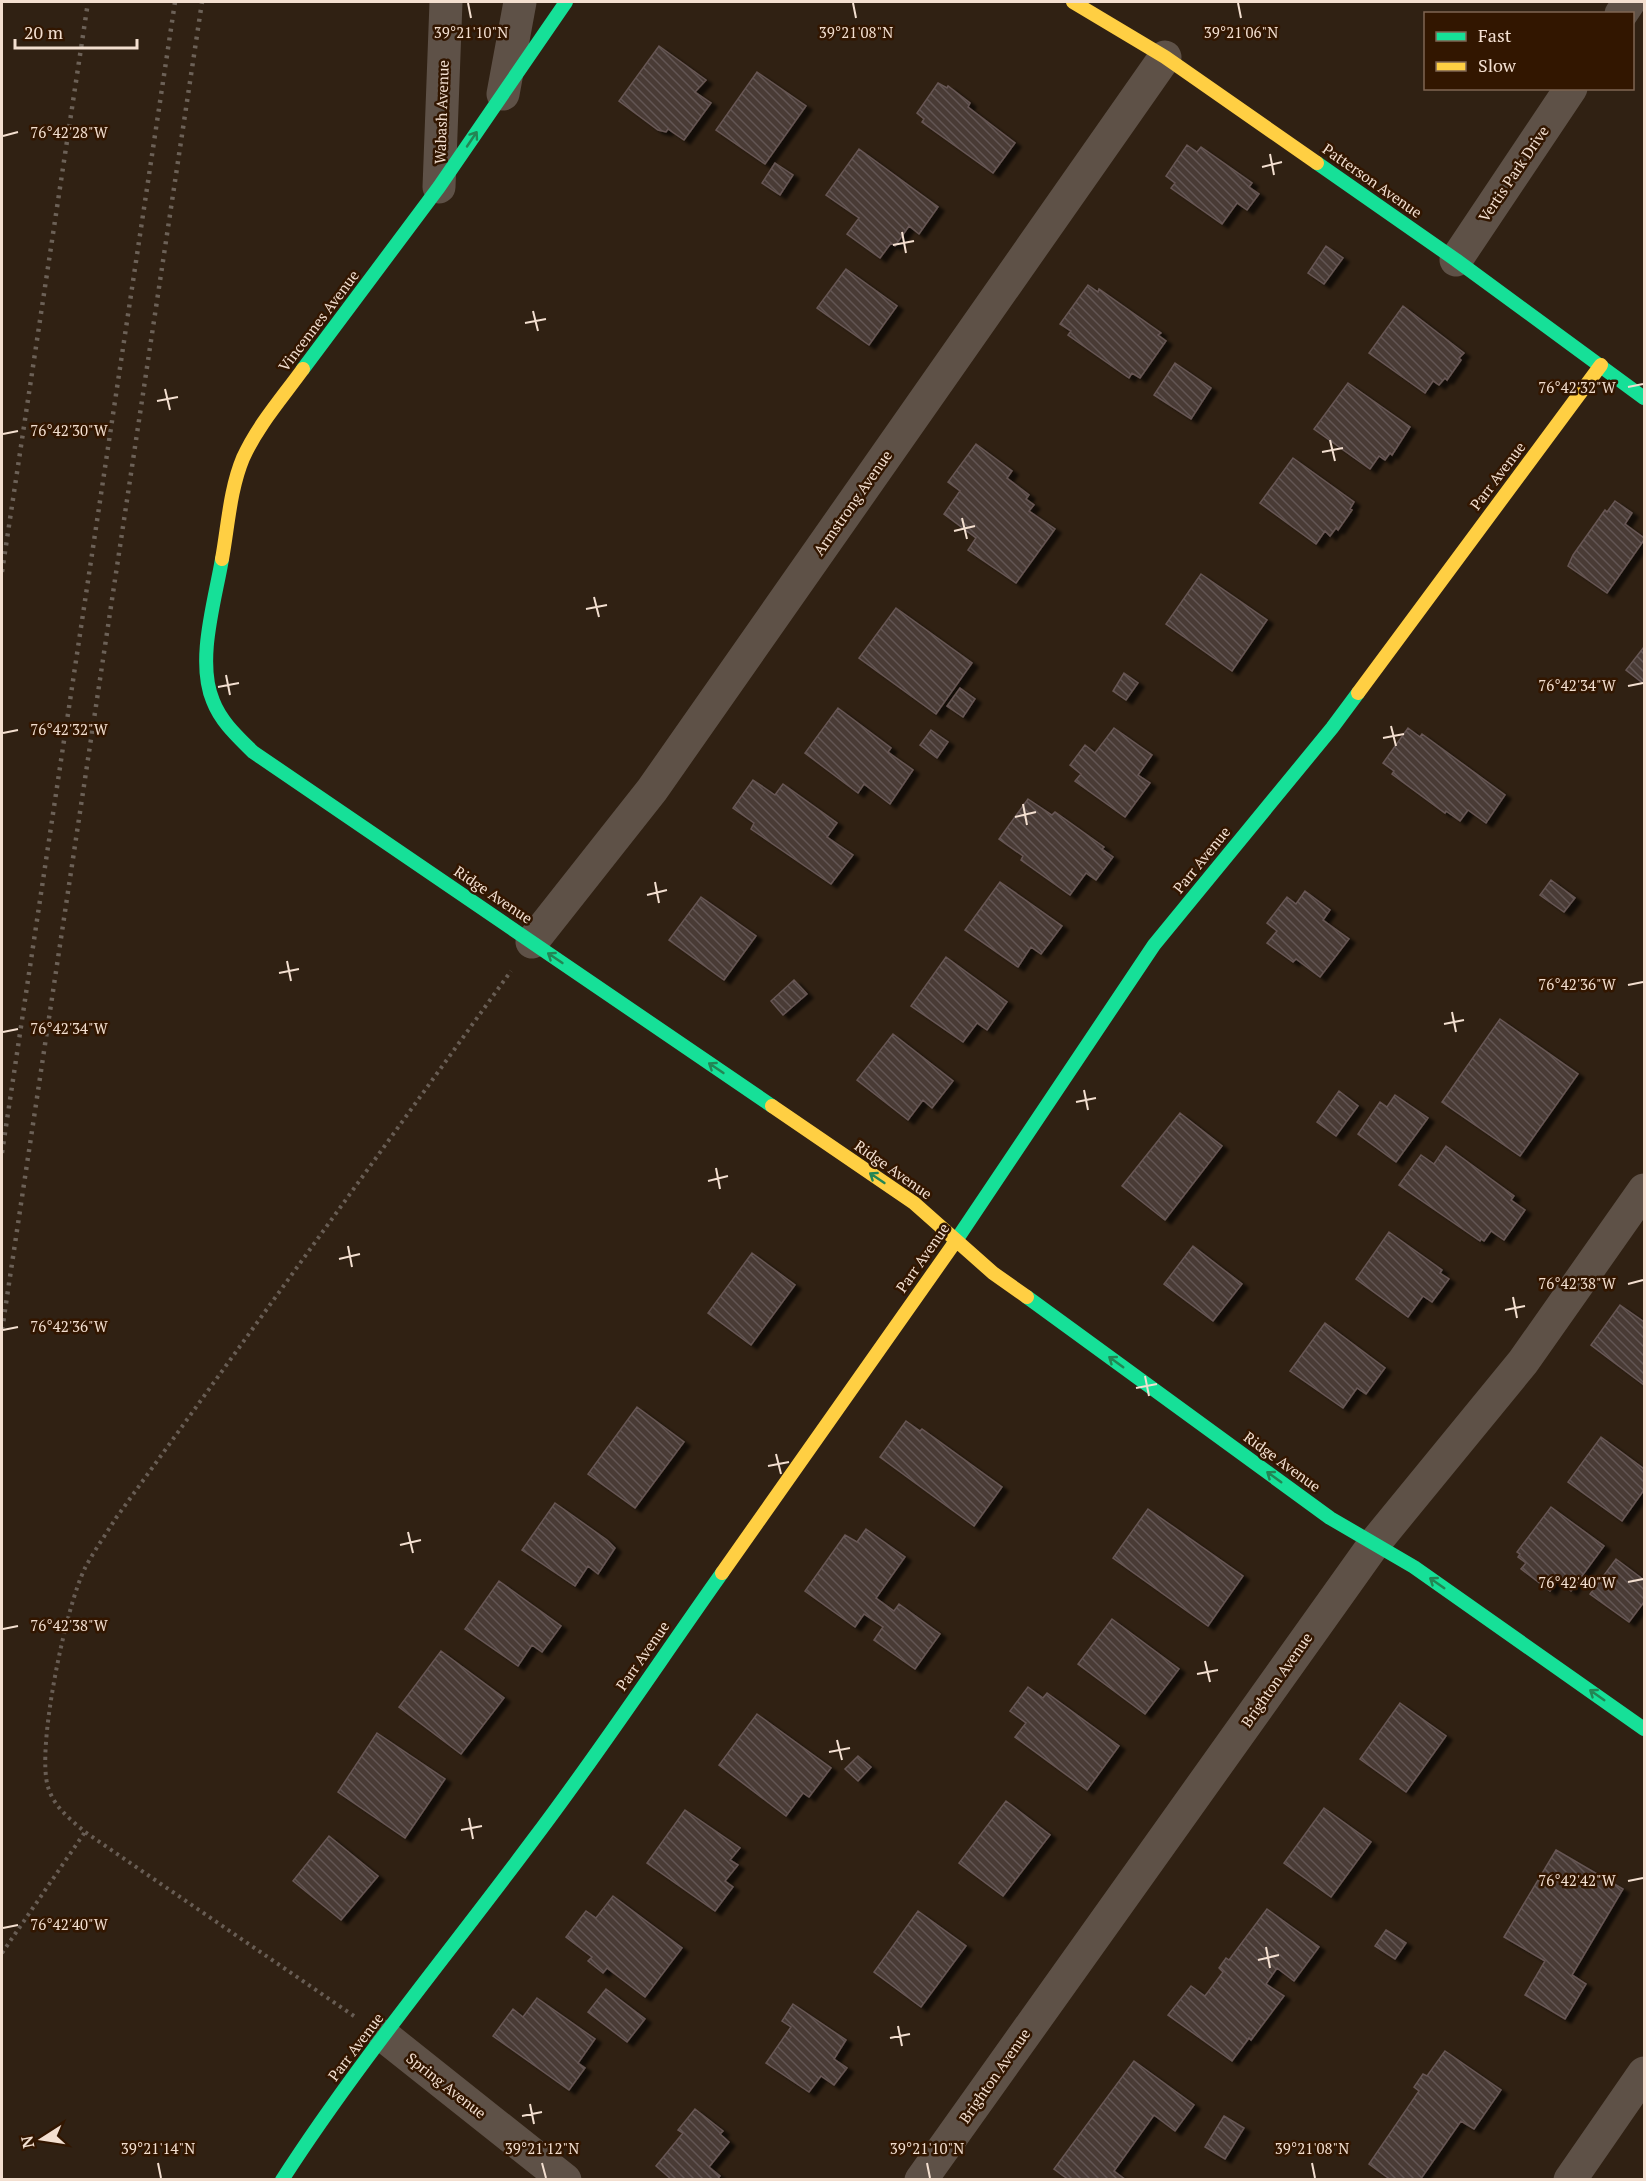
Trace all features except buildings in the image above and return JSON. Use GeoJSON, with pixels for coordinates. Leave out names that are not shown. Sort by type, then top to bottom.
{"type":"FeatureCollection","features":[{"type":"Feature","properties":{"kind":"street","name":"Wabash Avenue"},"geometry":{"type":"LineString","coordinates":[[439,187],[446,2]]}},
{"type":"Feature","properties":{"kind":"street"},"geometry":{"type":"LineString","coordinates":[[503,94],[520,2]]}},
{"type":"Feature","properties":{"kind":"street","name":"Vincennes Avenue"},"geometry":{"type":"LineString","coordinates":[[213,702],[206,678],[207,647],[234,488],[243,459],[260,427],[439,187],[566,2]]}},
{"type":"Feature","properties":{"kind":"street","name":"Patterson Avenue"},"geometry":{"type":"LineString","coordinates":[[1073,2],[1165,57],[1456,260],[1644,398]]}},
{"type":"Feature","properties":{"kind":"street","name":"Armstrong Avenue"},"geometry":{"type":"LineString","coordinates":[[532,942],[652,790],[1165,57]]}},
{"type":"Feature","properties":{"kind":"street","name":"Vertis Park Drive"},"geometry":{"type":"LineString","coordinates":[[1456,260],[1570,90]]}},
{"type":"Feature","properties":{"kind":"street","name":"Parr Avenue"},"geometry":{"type":"LineString","coordinates":[[282,2180],[309,2138],[535,1838],[956,1240],[1154,945],[1332,728],[1601,365]]}},
{"type":"Feature","properties":{"kind":"street","name":"Ridge Avenue"},"geometry":{"type":"LineString","coordinates":[[213,702],[229,728],[253,752],[914,1203],[993,1273],[1330,1518],[1414,1567],[1644,1729]]}},
{"type":"Feature","properties":{"kind":"street","name":"Brighton Avenue"},"geometry":{"type":"LineString","coordinates":[[921,2180],[1374,1544],[1523,1362],[1644,1190]]}},
{"type":"Feature","properties":{"kind":"street","name":"Spring Avenue"},"geometry":{"type":"LineString","coordinates":[[384,2037],[565,2180]]}},
{"type":"Feature","properties":{"kind":"street"},"geometry":{"type":"LineString","coordinates":[[1570,2180],[1644,2073]]}},
{"type":"Feature","properties":{"kind":"path"},"geometry":{"type":"LineString","coordinates":[[384,2037],[85,1832],[60,1810],[48,1786],[45,1760],[48,1721],[67,1617],[85,1569],[116,1518],[532,942]]}},
{"type":"Feature","properties":{"kind":"path"},"geometry":{"type":"LineString","coordinates":[[2,1953],[85,1832]]}},
{"type":"Feature","properties":{"kind":"railway"},"geometry":{"type":"LineString","coordinates":[[2,572],[88,2]]}},
{"type":"Feature","properties":{"kind":"railway"},"geometry":{"type":"LineString","coordinates":[[2,1153],[175,2]]}},
{"type":"Feature","properties":{"kind":"railway"},"geometry":{"type":"LineString","coordinates":[[2,1330],[202,2]]}},
{"type":"Feature","properties":{"kind":"traffic: fast"},"geometry":{"type":"LineString","coordinates":[[303,369],[439,187],[566,2]]}},
{"type":"Feature","properties":{"kind":"traffic: fast"},"geometry":{"type":"LineString","coordinates":[[1317,163],[1456,260],[1644,398]]}},
{"type":"Feature","properties":{"kind":"traffic: fast"},"geometry":{"type":"LineString","coordinates":[[222,559],[208,631],[206,668],[208,685],[216,709],[253,752],[772,1106]]}},
{"type":"Feature","properties":{"kind":"traffic: fast"},"geometry":{"type":"LineString","coordinates":[[953,1245],[1154,945],[1332,728],[1358,693]]}},
{"type":"Feature","properties":{"kind":"traffic: fast"},"geometry":{"type":"LineString","coordinates":[[1027,1297],[1330,1518],[1414,1567],[1644,1729]]}},
{"type":"Feature","properties":{"kind":"traffic: fast"},"geometry":{"type":"LineString","coordinates":[[282,2180],[341,2093],[582,1774],[722,1573]]}},
{"type":"Feature","properties":{"kind":"traffic: slow"},"geometry":{"type":"LineString","coordinates":[[1073,2],[1165,57],[1317,163]]}},
{"type":"Feature","properties":{"kind":"traffic: slow"},"geometry":{"type":"LineString","coordinates":[[1358,693],[1601,365]]}},
{"type":"Feature","properties":{"kind":"traffic: slow"},"geometry":{"type":"LineString","coordinates":[[222,559],[232,495],[243,458],[263,423],[303,369]]}},
{"type":"Feature","properties":{"kind":"traffic: slow"},"geometry":{"type":"LineString","coordinates":[[772,1106],[914,1203],[993,1273],[1027,1297]]}},
{"type":"Feature","properties":{"kind":"traffic: slow"},"geometry":{"type":"LineString","coordinates":[[722,1573],[953,1245]]}}]}
